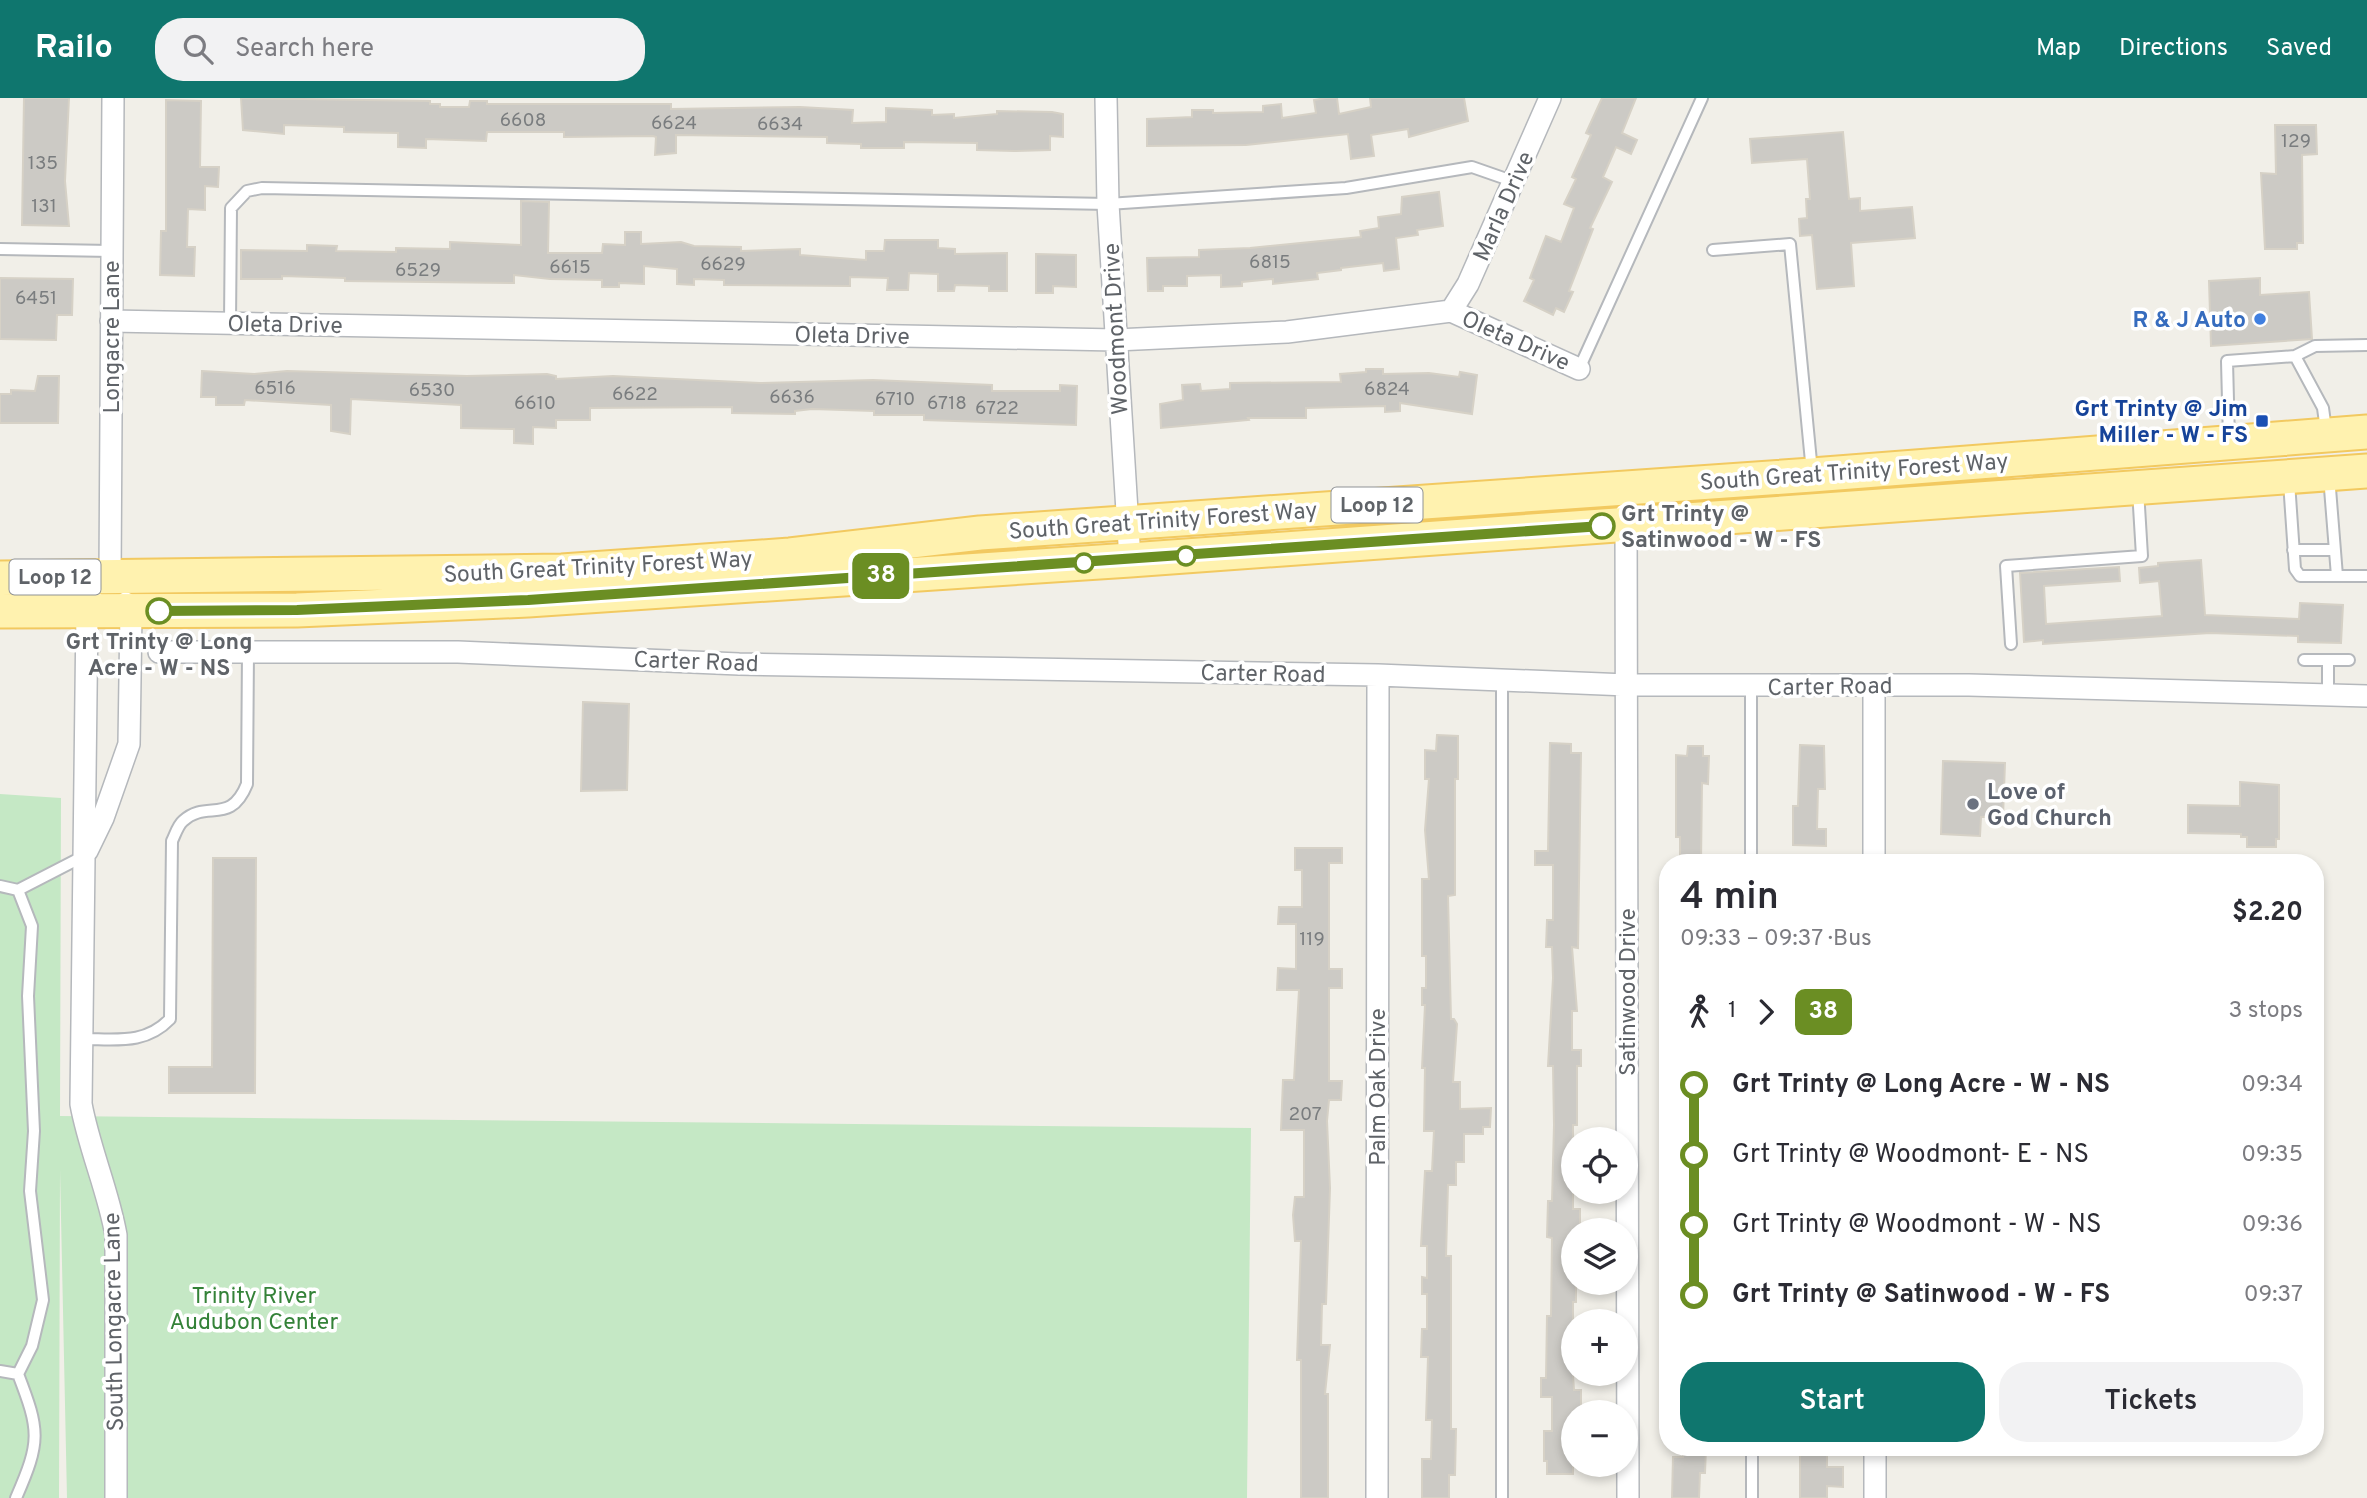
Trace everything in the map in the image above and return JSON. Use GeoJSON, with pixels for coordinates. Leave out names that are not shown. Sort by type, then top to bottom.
{"type":"FeatureCollection","features":[{"type":"Feature","properties":{"kind":"main road","name":"South Great Trinity Forest Way"},"geometry":{"type":"LineString","coordinates":[[0,578],[562,571],[790,555],[980,533],[1812,475],[2367,432]]}},
{"type":"Feature","properties":{"kind":"main road","name":"South Great Trinity Forest Way"},"geometry":{"type":"LineString","coordinates":[[0,611],[309,610],[528,600],[1130,560],[2367,471]]}},
{"type":"Feature","properties":{"kind":"street","name":"Longacre Lane"},"geometry":{"type":"LineString","coordinates":[[110,577],[113,98]]}},
{"type":"Feature","properties":{"kind":"street","name":"Woodmont Drive"},"geometry":{"type":"LineString","coordinates":[[1106,98],[1108,204],[1130,560]]}},
{"type":"Feature","properties":{"kind":"street","name":"Marla Drive"},"geometry":{"type":"LineString","coordinates":[[1451,311],[1468,284],[1550,98]]}},
{"type":"Feature","properties":{"kind":"street","name":"Oleta Drive"},"geometry":{"type":"LineString","coordinates":[[111,321],[1116,340],[1287,332],[1451,311],[1579,369]]}},
{"type":"Feature","properties":{"kind":"street","name":"Satinwood Drive"},"geometry":{"type":"LineString","coordinates":[[1626,487],[1628,1498]]}},
{"type":"Feature","properties":{"kind":"street"},"geometry":{"type":"LineString","coordinates":[[87,612],[110,577],[131,612]]}},
{"type":"Feature","properties":{"kind":"street","name":"South Longacre Lane"},"geometry":{"type":"LineString","coordinates":[[87,612],[81,1104],[85,1125],[110,1201],[116,1235],[116,1498]]}},
{"type":"Feature","properties":{"kind":"street","name":"South Longacre Lane"},"geometry":{"type":"LineString","coordinates":[[85,856],[103,818],[129,744],[131,612]]}},
{"type":"Feature","properties":{"kind":"street","name":"Carter Road"},"geometry":{"type":"LineString","coordinates":[[159,652],[458,652],[738,664],[1378,676],[1627,685],[1969,685],[2367,696]]}},
{"type":"Feature","properties":{"kind":"street","name":"Palm Oak Drive"},"geometry":{"type":"LineString","coordinates":[[1377,1498],[1378,676]]}},
{"type":"Feature","properties":{"kind":"street"},"geometry":{"type":"LineString","coordinates":[[1874,686],[1874,854]]}},
{"type":"Feature","properties":{"kind":"street"},"geometry":{"type":"LineString","coordinates":[[1875,1456],[1875,1498]]}},
{"type":"Feature","properties":{"kind":"lane"},"geometry":{"type":"LineString","coordinates":[[1579,369],[1702,98]]}},
{"type":"Feature","properties":{"kind":"lane"},"geometry":{"type":"LineString","coordinates":[[230,323],[231,208],[247,191],[262,188],[1108,204],[1346,188],[1472,167],[1515,182]]}},
{"type":"Feature","properties":{"kind":"lane"},"geometry":{"type":"LineString","coordinates":[[1713,250],[1790,244],[1812,475]]}},
{"type":"Feature","properties":{"kind":"lane"},"geometry":{"type":"LineString","coordinates":[[0,249],[111,251]]}},
{"type":"Feature","properties":{"kind":"lane"},"geometry":{"type":"LineString","coordinates":[[2229,443],[2227,361],[2295,356],[2315,346],[2367,345]]}},
{"type":"Feature","properties":{"kind":"lane"},"geometry":{"type":"LineString","coordinates":[[2295,356],[2323,408],[2327,435]]}},
{"type":"Feature","properties":{"kind":"lane"},"geometry":{"type":"LineString","coordinates":[[2329,473],[2337,576]]}},
{"type":"Feature","properties":{"kind":"lane"},"geometry":{"type":"LineString","coordinates":[[2289,476],[2295,569],[2300,576],[2367,576]]}},
{"type":"Feature","properties":{"kind":"lane"},"geometry":{"type":"LineString","coordinates":[[2011,644],[2006,566],[2142,556],[2137,486]]}},
{"type":"Feature","properties":{"kind":"lane"},"geometry":{"type":"LineString","coordinates":[[2294,550],[2333,550]]}},
{"type":"Feature","properties":{"kind":"lane"},"geometry":{"type":"LineString","coordinates":[[82,1039],[136,1039],[157,1033],[170,1019],[172,841],[181,822],[198,812],[223,810],[240,800],[247,784],[248,651]]}},
{"type":"Feature","properties":{"kind":"lane"},"geometry":{"type":"LineString","coordinates":[[2304,660],[2349,660]]}},
{"type":"Feature","properties":{"kind":"lane"},"geometry":{"type":"LineString","coordinates":[[2328,660],[2328,694]]}},
{"type":"Feature","properties":{"kind":"lane"},"geometry":{"type":"LineString","coordinates":[[1502,680],[1502,1498]]}},
{"type":"Feature","properties":{"kind":"lane"},"geometry":{"type":"LineString","coordinates":[[1751,687],[1751,854]]}},
{"type":"Feature","properties":{"kind":"lane"},"geometry":{"type":"LineString","coordinates":[[0,886],[18,890],[85,856]]}},
{"type":"Feature","properties":{"kind":"lane"},"geometry":{"type":"LineString","coordinates":[[16,1498],[34,1457],[34,1418],[18,1374],[32,1346],[43,1300],[30,1191],[34,1131],[28,996],[32,926],[18,890]]}},
{"type":"Feature","properties":{"kind":"lane"},"geometry":{"type":"LineString","coordinates":[[0,1371],[18,1374]]}},
{"type":"Feature","properties":{"kind":"lane"},"geometry":{"type":"LineString","coordinates":[[1752,1456],[1752,1498]]}},
{"type":"Feature","properties":{"kind":"green space","name":"Trinity River Audubon Center"},"geometry":{"type":"Polygon","coordinates":[[[0,794],[61,798],[60,1116],[1251,1128],[1247,1498],[67,1498],[60,1170],[59,1498],[0,1498],[0,794]]]}},
{"type":"Feature","properties":{"kind":"building"},"geometry":{"type":"Polygon","coordinates":[[[24,98],[69,98],[65,181],[69,226],[22,225],[24,98]]]}},
{"type":"Feature","properties":{"kind":"building"},"geometry":{"type":"Polygon","coordinates":[[[241,98],[430,101],[430,104],[440,104],[440,107],[469,107],[470,101],[487,101],[487,104],[671,104],[671,109],[800,107],[853,110],[852,123],[886,122],[886,108],[932,110],[932,115],[954,114],[954,118],[997,114],[997,111],[1052,112],[1063,114],[1063,137],[1050,136],[1050,150],[1014,151],[977,150],[977,143],[904,142],[904,148],[861,148],[861,144],[827,143],[827,137],[676,135],[676,153],[655,155],[656,137],[653,136],[564,137],[564,132],[487,132],[486,141],[426,139],[426,148],[398,147],[398,133],[344,132],[344,127],[284,125],[284,134],[243,130],[241,98]]]}},
{"type":"Feature","properties":{"kind":"building"},"geometry":{"type":"Polygon","coordinates":[[[1337,98],[1339,114],[1371,107],[1370,98],[1464,98],[1468,121],[1409,137],[1408,129],[1371,135],[1374,156],[1351,159],[1348,134],[1246,145],[1147,146],[1147,119],[1192,117],[1192,110],[1213,110],[1213,113],[1263,112],[1263,106],[1281,104],[1282,118],[1316,113],[1314,100],[1337,98]]]}},
{"type":"Feature","properties":{"kind":"building"},"geometry":{"type":"Polygon","coordinates":[[[1602,98],[1636,98],[1622,133],[1637,140],[1631,154],[1616,147],[1603,177],[1612,182],[1590,228],[1593,229],[1569,291],[1573,292],[1564,312],[1556,308],[1553,315],[1524,301],[1534,280],[1530,278],[1546,236],[1561,242],[1574,208],[1564,204],[1576,179],[1572,177],[1591,135],[1586,133],[1602,98]]]}},
{"type":"Feature","properties":{"kind":"building"},"geometry":{"type":"Polygon","coordinates":[[[166,100],[201,101],[200,167],[219,167],[218,187],[205,186],[205,210],[188,209],[187,247],[195,247],[194,276],[160,275],[161,231],[166,231],[166,100]]]}},
{"type":"Feature","properties":{"kind":"building"},"geometry":{"type":"Polygon","coordinates":[[[2275,125],[2316,125],[2317,154],[2302,155],[2303,243],[2297,243],[2297,249],[2265,249],[2261,173],[2276,174],[2275,125]]]}},
{"type":"Feature","properties":{"kind":"building"},"geometry":{"type":"Polygon","coordinates":[[[1843,132],[1849,199],[1860,198],[1860,211],[1912,207],[1915,238],[1851,243],[1854,286],[1817,289],[1812,235],[1800,236],[1799,219],[1807,218],[1806,199],[1810,199],[1807,159],[1752,163],[1750,139],[1843,132]]]}},
{"type":"Feature","properties":{"kind":"building"},"geometry":{"type":"Polygon","coordinates":[[[1439,192],[1443,226],[1417,230],[1418,235],[1396,238],[1399,269],[1384,271],[1383,263],[1317,273],[1318,279],[1273,284],[1273,279],[1242,282],[1242,286],[1221,287],[1221,275],[1187,276],[1187,286],[1163,286],[1163,291],[1148,291],[1147,258],[1199,257],[1199,250],[1361,237],[1360,231],[1379,228],[1378,217],[1401,214],[1402,197],[1439,192]]]}},
{"type":"Feature","properties":{"kind":"building"},"geometry":{"type":"Polygon","coordinates":[[[521,201],[549,202],[548,253],[602,253],[603,244],[625,245],[625,232],[641,232],[641,244],[681,242],[694,246],[741,247],[741,251],[800,249],[800,255],[866,260],[866,251],[884,251],[885,240],[938,240],[938,248],[955,249],[955,254],[1007,253],[1007,291],[989,291],[989,286],[955,285],[954,291],[938,291],[938,274],[909,273],[908,290],[887,290],[888,278],[850,277],[850,286],[724,285],[724,280],[694,279],[694,285],[677,284],[677,269],[644,266],[644,284],[619,283],[619,287],[602,287],[602,280],[514,275],[514,283],[345,281],[345,278],[282,276],[282,279],[241,279],[241,250],[307,251],[307,245],[337,246],[336,251],[396,252],[396,248],[450,249],[450,242],[521,245],[521,201]]]}},
{"type":"Feature","properties":{"kind":"building"},"geometry":{"type":"Polygon","coordinates":[[[1036,254],[1076,255],[1076,287],[1053,286],[1053,293],[1036,293],[1036,254]]]}},
{"type":"Feature","properties":{"kind":"building"},"geometry":{"type":"Polygon","coordinates":[[[0,278],[73,279],[72,315],[57,315],[56,340],[0,339],[0,278]]]}},
{"type":"Feature","properties":{"kind":"building","name":"R & J Auto"},"geometry":{"type":"Polygon","coordinates":[[[2260,278],[2260,295],[2309,292],[2312,339],[2211,346],[2209,281],[2260,278]]]}},
{"type":"Feature","properties":{"kind":"building"},"geometry":{"type":"Polygon","coordinates":[[[1366,369],[1383,369],[1383,374],[1429,373],[1459,377],[1460,372],[1477,375],[1472,414],[1400,403],[1400,411],[1385,412],[1385,406],[1306,408],[1306,418],[1248,418],[1249,420],[1161,428],[1160,404],[1183,400],[1182,385],[1200,384],[1201,391],[1230,389],[1230,383],[1341,382],[1340,374],[1366,372],[1366,369]]]}},
{"type":"Feature","properties":{"kind":"building"},"geometry":{"type":"Polygon","coordinates":[[[202,371],[467,376],[547,374],[556,376],[556,379],[613,376],[760,383],[873,380],[992,385],[992,391],[1060,391],[1060,385],[1077,386],[1076,425],[924,420],[924,415],[874,415],[874,411],[812,409],[795,411],[795,414],[732,413],[732,407],[590,408],[590,420],[556,420],[556,428],[533,427],[533,444],[514,443],[514,429],[461,428],[461,405],[351,399],[350,434],[331,431],[331,405],[245,400],[244,405],[216,405],[216,397],[201,397],[202,371]]]}},
{"type":"Feature","properties":{"kind":"building"},"geometry":{"type":"Polygon","coordinates":[[[38,376],[59,376],[58,423],[0,423],[0,394],[11,394],[11,390],[35,391],[38,376]]]}},
{"type":"Feature","properties":{"kind":"building"},"geometry":{"type":"Polygon","coordinates":[[[2201,560],[2205,615],[2299,619],[2300,603],[2343,605],[2341,643],[2298,642],[2298,636],[2210,633],[2043,644],[2043,640],[2024,642],[2020,573],[2119,567],[2120,581],[2044,586],[2046,624],[2162,616],[2159,581],[2140,583],[2139,568],[2158,566],[2158,563],[2201,560]]]}},
{"type":"Feature","properties":{"kind":"building"},"geometry":{"type":"Polygon","coordinates":[[[583,702],[629,704],[627,790],[581,791],[583,702]]]}},
{"type":"Feature","properties":{"kind":"building"},"geometry":{"type":"Polygon","coordinates":[[[1437,735],[1458,736],[1458,779],[1455,779],[1455,895],[1448,896],[1451,1019],[1457,1024],[1453,1082],[1460,1082],[1460,1109],[1491,1108],[1490,1127],[1483,1127],[1483,1134],[1464,1134],[1464,1162],[1456,1162],[1456,1185],[1448,1185],[1446,1256],[1451,1256],[1451,1429],[1456,1429],[1455,1475],[1449,1475],[1449,1498],[1422,1498],[1422,1459],[1431,1459],[1432,1420],[1426,1420],[1428,1357],[1421,1357],[1422,1329],[1427,1329],[1427,1294],[1422,1294],[1422,1277],[1427,1278],[1427,1246],[1421,1246],[1425,1171],[1432,1171],[1434,1131],[1424,1131],[1425,1068],[1422,1068],[1425,1005],[1422,1005],[1422,988],[1426,988],[1426,956],[1422,956],[1422,879],[1429,879],[1425,830],[1429,779],[1425,779],[1425,750],[1436,751],[1437,735]]]}},
{"type":"Feature","properties":{"kind":"building"},"geometry":{"type":"Polygon","coordinates":[[[1550,743],[1571,744],[1571,753],[1581,753],[1578,948],[1572,947],[1577,1011],[1572,1011],[1572,1050],[1581,1050],[1581,1066],[1577,1066],[1577,1125],[1561,1127],[1561,1204],[1573,1204],[1573,1209],[1580,1209],[1580,1218],[1561,1218],[1561,1295],[1576,1295],[1576,1302],[1573,1302],[1573,1309],[1561,1309],[1561,1386],[1574,1386],[1574,1390],[1581,1390],[1581,1400],[1561,1400],[1561,1474],[1547,1474],[1544,1431],[1552,1431],[1552,1397],[1541,1397],[1541,1378],[1546,1378],[1547,1316],[1551,1316],[1552,1238],[1547,1237],[1548,1201],[1552,1201],[1554,1125],[1553,1066],[1548,1066],[1553,978],[1552,947],[1546,947],[1547,920],[1553,920],[1553,865],[1535,865],[1535,851],[1548,851],[1550,743]]]}},
{"type":"Feature","properties":{"kind":"building"},"geometry":{"type":"Polygon","coordinates":[[[1800,745],[1824,746],[1825,789],[1818,789],[1817,829],[1826,829],[1826,846],[1793,845],[1793,806],[1798,806],[1800,745]]]}},
{"type":"Feature","properties":{"kind":"building"},"geometry":{"type":"Polygon","coordinates":[[[1688,746],[1703,746],[1703,756],[1709,756],[1708,784],[1702,783],[1701,854],[1680,854],[1680,837],[1676,837],[1676,755],[1687,756],[1688,746]]]}},
{"type":"Feature","properties":{"kind":"building","name":"Love of God Church"},"geometry":{"type":"Polygon","coordinates":[[[1943,761],[2005,763],[2003,817],[1981,817],[1980,836],[1941,834],[1943,761]]]}},
{"type":"Feature","properties":{"kind":"building"},"geometry":{"type":"Polygon","coordinates":[[[2240,782],[2279,785],[2279,839],[2276,839],[2276,847],[2247,847],[2247,837],[2241,837],[2241,834],[2188,833],[2188,805],[2240,806],[2240,782]]]}},
{"type":"Feature","properties":{"kind":"building"},"geometry":{"type":"Polygon","coordinates":[[[1295,848],[1342,848],[1342,863],[1329,863],[1329,969],[1342,969],[1342,988],[1329,988],[1329,1081],[1342,1081],[1341,1100],[1329,1100],[1327,1121],[1330,1188],[1326,1304],[1322,1304],[1321,1345],[1330,1345],[1325,1394],[1328,1394],[1328,1498],[1301,1498],[1301,1360],[1297,1360],[1301,1241],[1295,1241],[1293,1215],[1295,1197],[1304,1197],[1304,1130],[1281,1130],[1283,1080],[1294,1080],[1299,990],[1277,990],[1278,968],[1296,969],[1296,924],[1278,924],[1279,907],[1302,907],[1302,870],[1295,870],[1295,848]]]}},
{"type":"Feature","properties":{"kind":"building"},"geometry":{"type":"Polygon","coordinates":[[[213,858],[256,858],[255,1093],[169,1093],[169,1067],[212,1067],[213,858]]]}},
{"type":"Feature","properties":{"kind":"building"},"geometry":{"type":"Polygon","coordinates":[[[1706,1456],[1705,1473],[1700,1473],[1699,1498],[1672,1498],[1673,1457],[1706,1456]]]}},
{"type":"Feature","properties":{"kind":"building"},"geometry":{"type":"Polygon","coordinates":[[[1800,1456],[1827,1456],[1827,1467],[1843,1467],[1843,1487],[1827,1486],[1827,1498],[1800,1498],[1800,1456]]]}},
{"type":"Feature","properties":{"kind":"bus line","name":"38"},"geometry":{"type":"LineString","coordinates":[[159,611],[297,610],[528,600],[1602,526]]}},
{"type":"Feature","properties":{"kind":"place","name":"R & J Auto"},"geometry":{"type":"Point","coordinates":[2260,319]}},
{"type":"Feature","properties":{"kind":"place","name":"Grt Trinty @ Jim Miller - W - FS"},"geometry":{"type":"Point","coordinates":[2262,421]}},
{"type":"Feature","properties":{"kind":"place","name":"Grt Trinty @ Satinwood - W - FS"},"geometry":{"type":"Point","coordinates":[1602,526]}},
{"type":"Feature","properties":{"kind":"place","name":"Grt Trinty @ Long Acre - W - NS"},"geometry":{"type":"Point","coordinates":[159,611]}},
{"type":"Feature","properties":{"kind":"place","name":"Love of God Church"},"geometry":{"type":"Point","coordinates":[1973,804]}}]}
